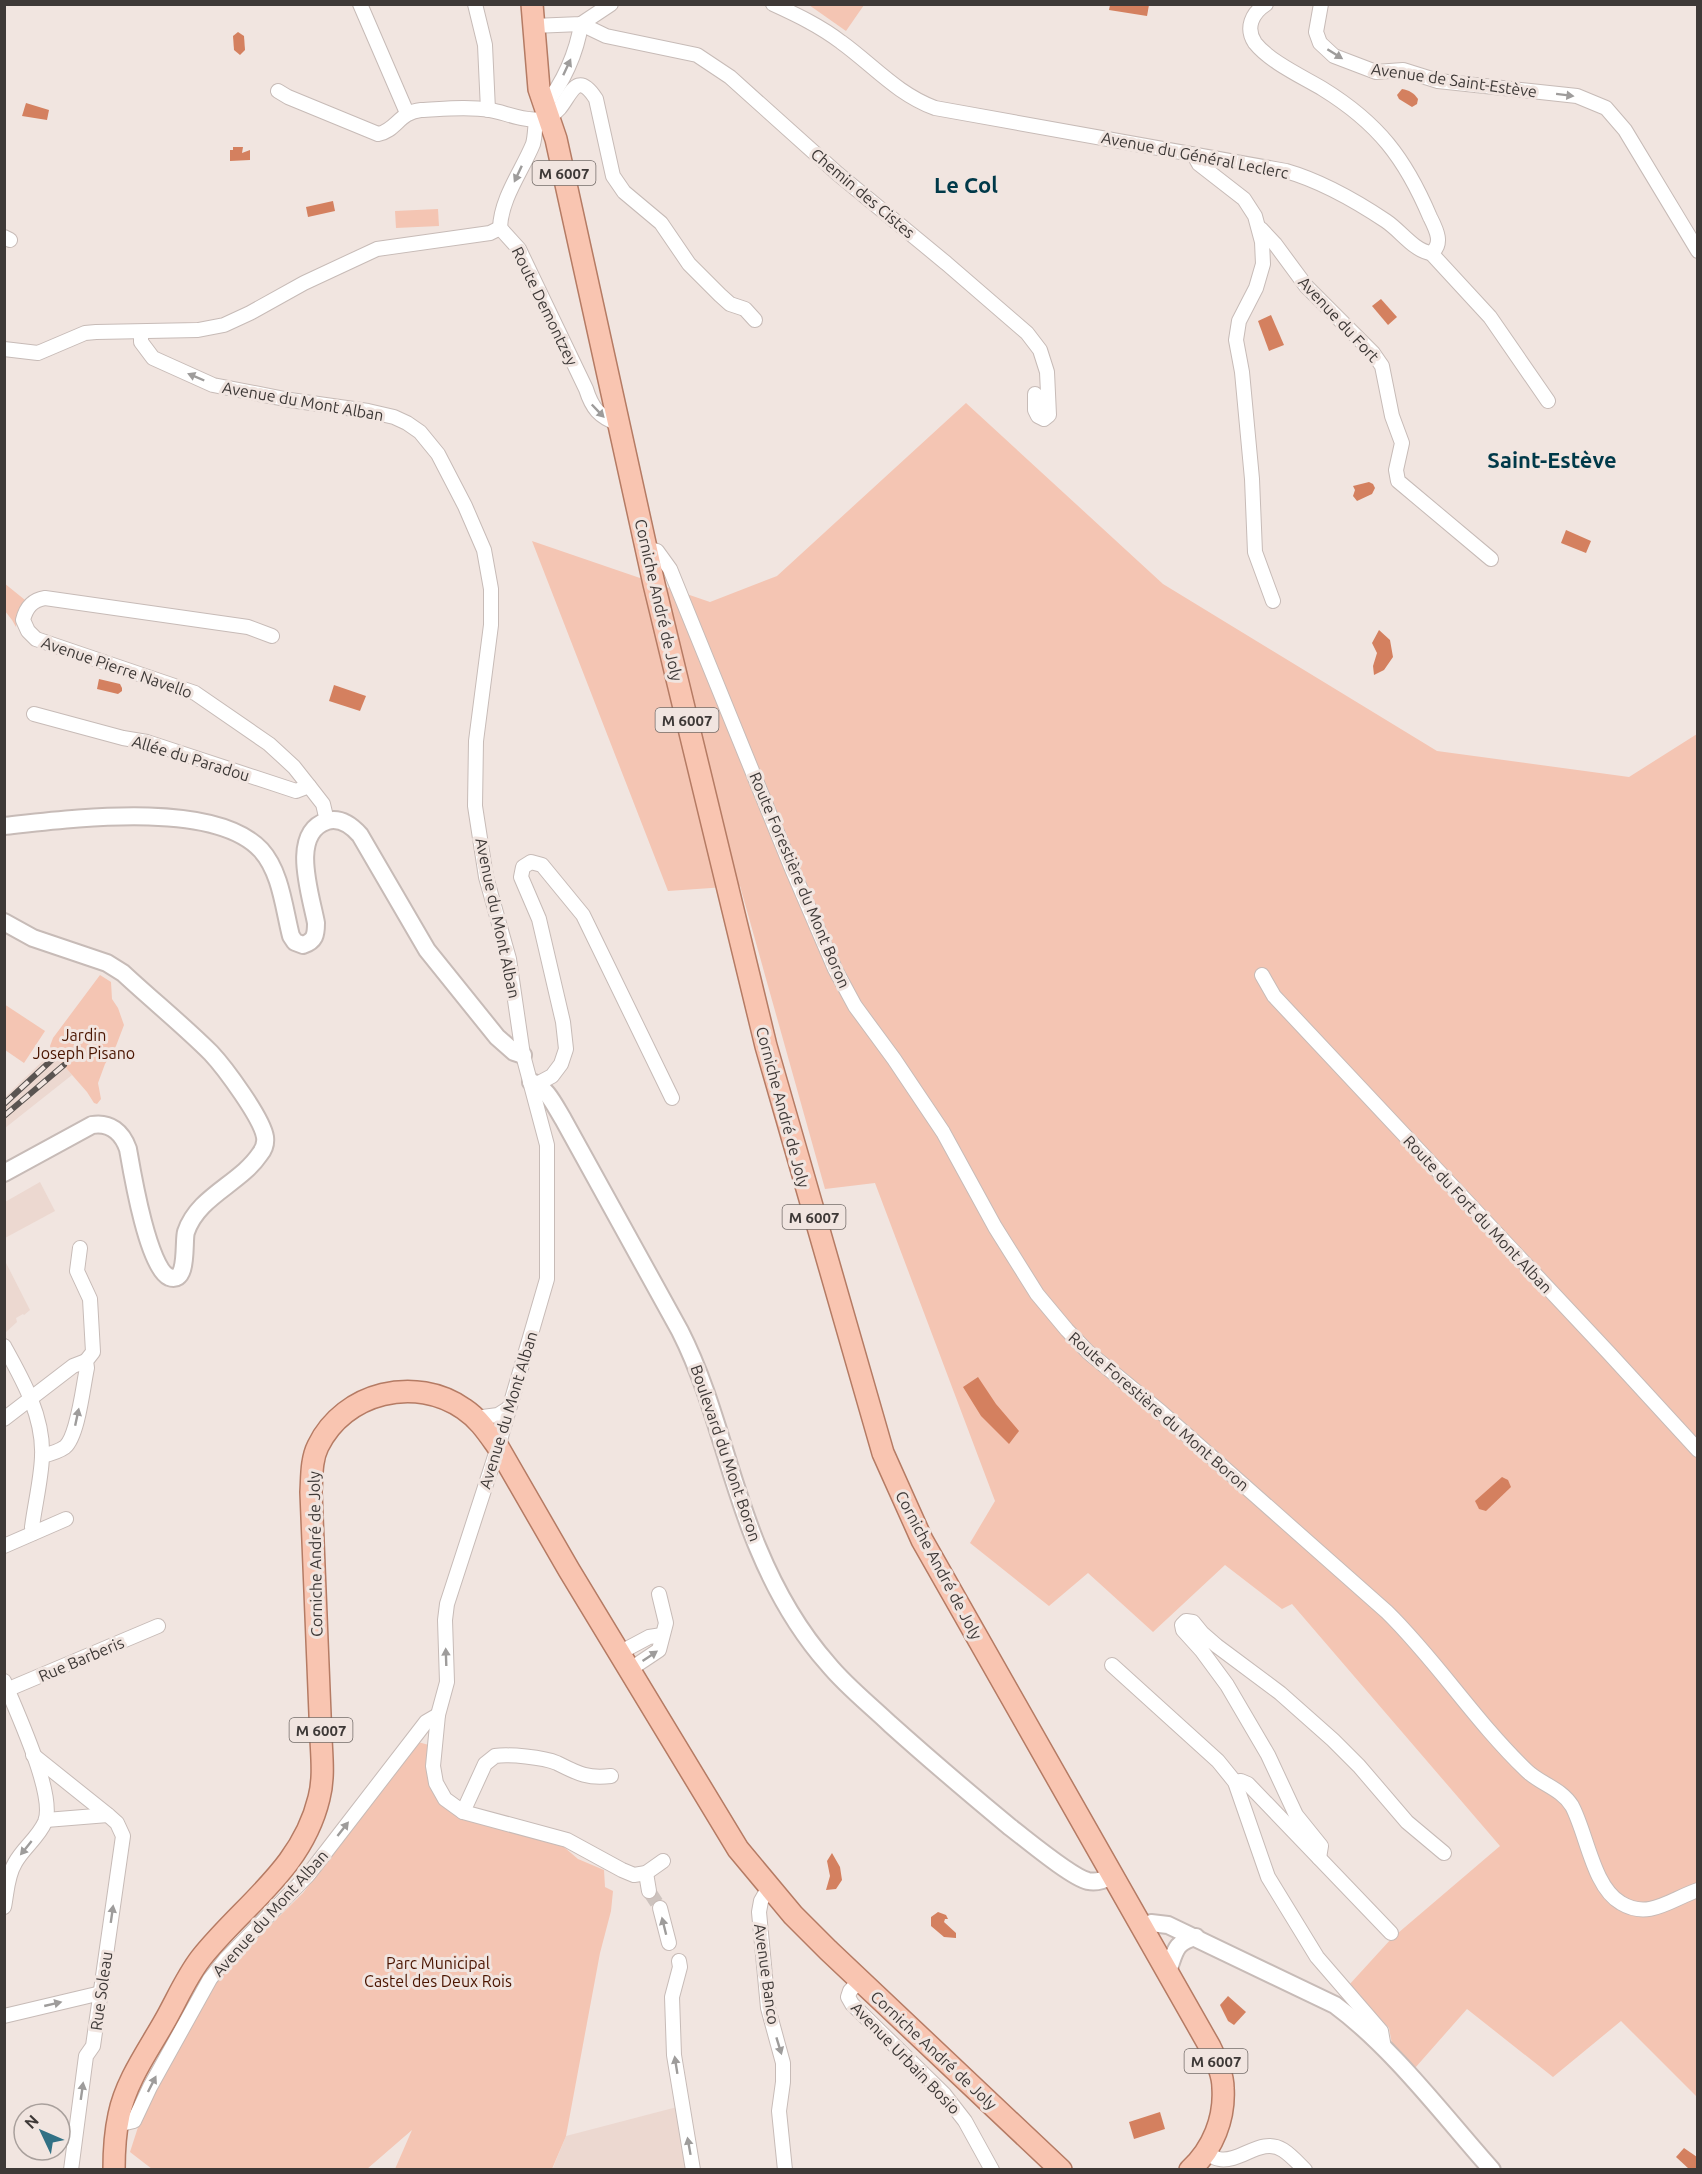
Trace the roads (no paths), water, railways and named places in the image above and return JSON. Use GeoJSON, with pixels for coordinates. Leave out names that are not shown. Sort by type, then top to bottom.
{"type":"FeatureCollection","features":[{"type":"Feature","properties":{"kind":"main road","name":"M 6007"},"geometry":{"type":"LineString","coordinates":[[532,4],[543,114]]}},
{"type":"Feature","properties":{"kind":"main road","name":"Corniche André de Joly"},"geometry":{"type":"LineString","coordinates":[[543,114],[556,139],[646,548],[768,1056],[883,1453],[922,1540],[1114,1875],[1218,2064],[1224,2087],[1221,2118],[1206,2152],[1190,2169]]}},
{"type":"Feature","properties":{"kind":"main road","name":"Corniche André de Joly"},"geometry":{"type":"LineString","coordinates":[[114,2169],[117,2125],[124,2099],[191,1973],[218,1938],[288,1865],[301,1844],[319,1798],[322,1776],[312,1468],[317,1447],[330,1426],[353,1406],[394,1392],[433,1394],[447,1399],[475,1418],[498,1447],[738,1849],[793,1915],[1061,2169]]}},
{"type":"Feature","properties":{"kind":"street"},"geometry":{"type":"LineString","coordinates":[[360,4],[407,113]]}},
{"type":"Feature","properties":{"kind":"street"},"geometry":{"type":"LineString","coordinates":[[475,4],[485,45],[488,110]]}},
{"type":"Feature","properties":{"kind":"street"},"geometry":{"type":"LineString","coordinates":[[533,26],[580,24],[611,4]]}},
{"type":"Feature","properties":{"kind":"street","name":"Avenue du Général Leclerc"},"geometry":{"type":"LineString","coordinates":[[773,4],[807,20],[833,37],[896,88],[927,105],[1309,177],[1387,222],[1423,252],[1431,253],[1490,317],[1548,401]]}},
{"type":"Feature","properties":{"kind":"street"},"geometry":{"type":"LineString","coordinates":[[1266,4],[1259,8],[1252,18],[1250,30],[1255,42],[1270,56],[1361,115],[1396,153],[1414,181],[1437,232],[1439,243],[1437,249],[1431,253]]}},
{"type":"Feature","properties":{"kind":"street","name":"Avenue de Saint-Estève"},"geometry":{"type":"LineString","coordinates":[[1320,4],[1316,32],[1320,43],[1334,56],[1376,72],[1403,70],[1438,81],[1577,96],[1606,108],[1625,130],[1698,251]]}},
{"type":"Feature","properties":{"kind":"street"},"geometry":{"type":"LineString","coordinates":[[4,349],[38,353],[85,333],[198,330],[224,325],[304,283],[377,249],[490,233],[500,228],[500,217],[534,142],[543,114],[578,43],[580,24]]}},
{"type":"Feature","properties":{"kind":"street","name":"Chemin des Cistes"},"geometry":{"type":"LineString","coordinates":[[580,24],[606,36],[697,55],[730,77],[838,174],[946,262],[1027,333],[1040,350],[1047,372],[1050,408],[1049,415],[1044,419],[1038,416],[1035,410],[1035,394]]}},
{"type":"Feature","properties":{"kind":"street"},"geometry":{"type":"LineString","coordinates":[[278,91],[378,134],[387,131],[407,113],[419,111],[488,110],[543,114],[558,111],[571,89],[576,86],[584,87],[590,90],[596,99],[613,176],[624,192],[661,223],[689,264],[720,295],[730,304],[745,309],[755,320]]}},
{"type":"Feature","properties":{"kind":"street","name":"Avenue du Fort"},"geometry":{"type":"LineString","coordinates":[[1194,155],[1199,164],[1244,198],[1255,216],[1262,242],[1263,264],[1256,288],[1239,321],[1236,339],[1242,372],[1252,479],[1255,552],[1272,601]]}},
{"type":"Feature","properties":{"kind":"street","name":"Avenue du Fort"},"geometry":{"type":"LineString","coordinates":[[1257,225],[1275,244],[1306,286],[1373,353],[1382,366],[1392,416],[1402,443],[1396,470],[1398,482],[1491,559]]}},
{"type":"Feature","properties":{"kind":"street","name":"Route Demontzey"},"geometry":{"type":"LineString","coordinates":[[500,228],[519,249],[586,389],[591,405],[606,419],[619,424]]}},
{"type":"Feature","properties":{"kind":"street","name":"Avenue du Mont Alban"},"geometry":{"type":"LineString","coordinates":[[117,2125],[134,2121],[150,2086],[210,1979],[225,1960],[308,1875],[426,1722],[438,1715],[447,1682],[445,1620],[447,1604],[498,1447],[547,1279],[548,1145],[534,1083],[523,1055],[509,959],[486,877],[475,806],[476,741],[491,625],[490,589],[484,550],[465,506],[438,454],[420,432],[394,417],[213,385],[153,358],[141,342],[141,332]]}},
{"type":"Feature","properties":{"kind":"street"},"geometry":{"type":"LineString","coordinates":[[586,389],[595,392],[611,389]]}},
{"type":"Feature","properties":{"kind":"street","name":"Route Forestière du Mont Boron"},"geometry":{"type":"LineString","coordinates":[[646,548],[657,551],[670,569],[835,969],[855,1006],[943,1132],[995,1227],[1036,1294],[1088,1352],[1161,1412],[1387,1612],[1420,1647],[1479,1722],[1498,1742],[1528,1773],[1564,1795],[1575,1814],[1594,1864],[1610,1895],[1631,1908],[1650,1911],[1698,1890]]}},
{"type":"Feature","properties":{"kind":"street","name":"Avenue Pierre Navello"},"geometry":{"type":"LineString","coordinates":[[272,636],[248,627],[45,598],[37,599],[25,610],[23,620],[28,631],[36,639],[195,693],[269,744],[294,767],[309,786]]}},
{"type":"Feature","properties":{"kind":"street","name":"Allée du Paradou"},"geometry":{"type":"LineString","coordinates":[[34,714],[123,738],[147,742],[296,790],[309,786]]}},
{"type":"Feature","properties":{"kind":"street"},"geometry":{"type":"LineString","coordinates":[[309,786],[322,804],[327,821]]}},
{"type":"Feature","properties":{"kind":"street"},"geometry":{"type":"LineString","coordinates":[[4,826],[130,816],[176,819],[228,829],[262,851],[275,874],[291,936],[295,942],[303,945],[311,942],[316,934],[304,856],[305,844],[315,828],[327,821],[344,822],[360,835],[427,950],[497,1037],[514,1052],[523,1055]]}},
{"type":"Feature","properties":{"kind":"street"},"geometry":{"type":"LineString","coordinates":[[534,1083],[552,1076],[561,1064],[566,1049],[563,1022],[539,919],[521,877],[524,867],[531,862],[542,865],[583,915],[672,1098]]}},
{"type":"Feature","properties":{"kind":"street"},"geometry":{"type":"LineString","coordinates":[[4,922],[51,946],[107,963],[123,973],[220,1064],[259,1120],[265,1145],[255,1161],[200,1208],[193,1217],[185,1236],[183,1269],[174,1278],[164,1273],[159,1266],[144,1226],[125,1139],[112,1128],[105,1125],[92,1125],[4,1173]]}},
{"type":"Feature","properties":{"kind":"street","name":"Route du Fort du Mont Alban"},"geometry":{"type":"LineString","coordinates":[[1262,975],[1274,996],[1698,1450]]}},
{"type":"Feature","properties":{"kind":"street","name":"Boulevard du Mont Boron"},"geometry":{"type":"LineString","coordinates":[[534,1083],[548,1096],[563,1119],[695,1360],[757,1547],[773,1582],[808,1639],[827,1664],[854,1692],[951,1778],[1031,1844],[1088,1881],[1097,1882],[1114,1875]]}},
{"type":"Feature","properties":{"kind":"street"},"geometry":{"type":"LineString","coordinates":[[4,1419],[74,1366],[86,1361],[93,1352],[90,1299],[77,1271],[80,1248]]}},
{"type":"Feature","properties":{"kind":"street"},"geometry":{"type":"LineString","coordinates":[[4,1346],[31,1398],[40,1433],[42,1456],[33,1533]]}},
{"type":"Feature","properties":{"kind":"street"},"geometry":{"type":"LineString","coordinates":[[42,1456],[57,1452],[67,1446],[73,1432],[87,1368],[86,1361]]}},
{"type":"Feature","properties":{"kind":"street"},"geometry":{"type":"LineString","coordinates":[[475,1418],[498,1415],[509,1408]]}},
{"type":"Feature","properties":{"kind":"street"},"geometry":{"type":"LineString","coordinates":[[4,1546],[66,1519]]}},
{"type":"Feature","properties":{"kind":"street"},"geometry":{"type":"LineString","coordinates":[[624,1661],[659,1650],[666,1623],[659,1594]]}},
{"type":"Feature","properties":{"kind":"street"},"geometry":{"type":"LineString","coordinates":[[1319,1858],[1321,1846],[1296,1815],[1268,1755],[1227,1685],[1183,1630],[1182,1625],[1186,1621],[1193,1622],[1202,1634],[1216,1646],[1281,1693],[1359,1766],[1407,1822],[1444,1853]]}},
{"type":"Feature","properties":{"kind":"street","name":"Rue Barberis"},"geometry":{"type":"LineString","coordinates":[[6,1687],[158,1626]]}},
{"type":"Feature","properties":{"kind":"street"},"geometry":{"type":"LineString","coordinates":[[624,1661],[649,1637],[662,1635]]}},
{"type":"Feature","properties":{"kind":"street"},"geometry":{"type":"LineString","coordinates":[[1112,1665],[1218,1761],[1235,1782],[1268,1877],[1317,1957],[1380,2031],[1384,2048]]}},
{"type":"Feature","properties":{"kind":"street"},"geometry":{"type":"LineString","coordinates":[[4,1907],[8,1878],[15,1862],[46,1820],[47,1810],[42,1779],[6,1687]]}},
{"type":"Feature","properties":{"kind":"street"},"geometry":{"type":"LineString","coordinates":[[438,1715],[433,1766],[436,1783],[445,1799],[464,1812],[567,1840],[634,1875],[646,1873],[663,1862]]}},
{"type":"Feature","properties":{"kind":"street","name":"Rue Soleau"},"geometry":{"type":"LineString","coordinates":[[33,1755],[108,1815],[117,1824],[123,1836],[93,2046],[87,2056],[71,2169]]}},
{"type":"Feature","properties":{"kind":"street"},"geometry":{"type":"LineString","coordinates":[[464,1812],[484,1764],[495,1756],[546,1760],[574,1773],[598,1778],[611,1776]]}},
{"type":"Feature","properties":{"kind":"street"},"geometry":{"type":"LineString","coordinates":[[1235,1782],[1241,1781],[1248,1784],[1391,1933]]}},
{"type":"Feature","properties":{"kind":"street"},"geometry":{"type":"LineString","coordinates":[[46,1820],[108,1815]]}},
{"type":"Feature","properties":{"kind":"street"},"geometry":{"type":"LineString","coordinates":[[646,1873],[649,1891]]}},
{"type":"Feature","properties":{"kind":"street","name":"Avenue Banco"},"geometry":{"type":"LineString","coordinates":[[769,1887],[761,1901],[759,1912],[768,2008],[783,2063],[783,2082],[778,2111],[785,2169]]}},
{"type":"Feature","properties":{"kind":"street"},"geometry":{"type":"LineString","coordinates":[[660,1908],[669,1943]]}},
{"type":"Feature","properties":{"kind":"street"},"geometry":{"type":"LineString","coordinates":[[1142,1927],[1151,1923],[1168,1925],[1335,2005],[1356,2021],[1384,2048],[1492,2169]]}},
{"type":"Feature","properties":{"kind":"street"},"geometry":{"type":"LineString","coordinates":[[1168,1971],[1179,1944],[1196,1937]]}},
{"type":"Feature","properties":{"kind":"street"},"geometry":{"type":"LineString","coordinates":[[679,1961],[680,1967],[672,1997],[674,2055],[693,2169]]}},
{"type":"Feature","properties":{"kind":"street","name":"Avenue Urbain Bosio"},"geometry":{"type":"LineString","coordinates":[[860,1980],[850,1991],[848,1997],[852,2004],[944,2094],[965,2121],[992,2169]]}},
{"type":"Feature","properties":{"kind":"street"},"geometry":{"type":"LineString","coordinates":[[4,2016],[101,1993]]}},
{"type":"Feature","properties":{"kind":"street"},"geometry":{"type":"LineString","coordinates":[[1206,2152],[1217,2159],[1228,2159],[1266,2145],[1275,2146],[1305,2169]]}},
{"type":"Feature","properties":{"kind":"tunnel"},"geometry":{"type":"LineString","coordinates":[[649,1891],[660,1908]]}},
{"type":"Feature","properties":{"kind":"railway"},"geometry":{"type":"LineString","coordinates":[[4,1104],[56,1056]]}},
{"type":"Feature","properties":{"kind":"railway"},"geometry":{"type":"LineString","coordinates":[[4,1116],[64,1065]]}},
{"type":"Feature","properties":{"kind":"district","name":"Le Col"},"geometry":{"type":"Point","coordinates":[966,184]}},
{"type":"Feature","properties":{"kind":"district","name":"Saint-Estève"},"geometry":{"type":"Point","coordinates":[1552,459]}},
{"type":"Feature","properties":{"kind":"park label","name":"Jardin Joseph Pisano"},"geometry":{"type":"Point","coordinates":[84,1044]}},
{"type":"Feature","properties":{"kind":"park label","name":"Parc Municipal Castel des Deux Rois"},"geometry":{"type":"Point","coordinates":[438,1972]}}]}
